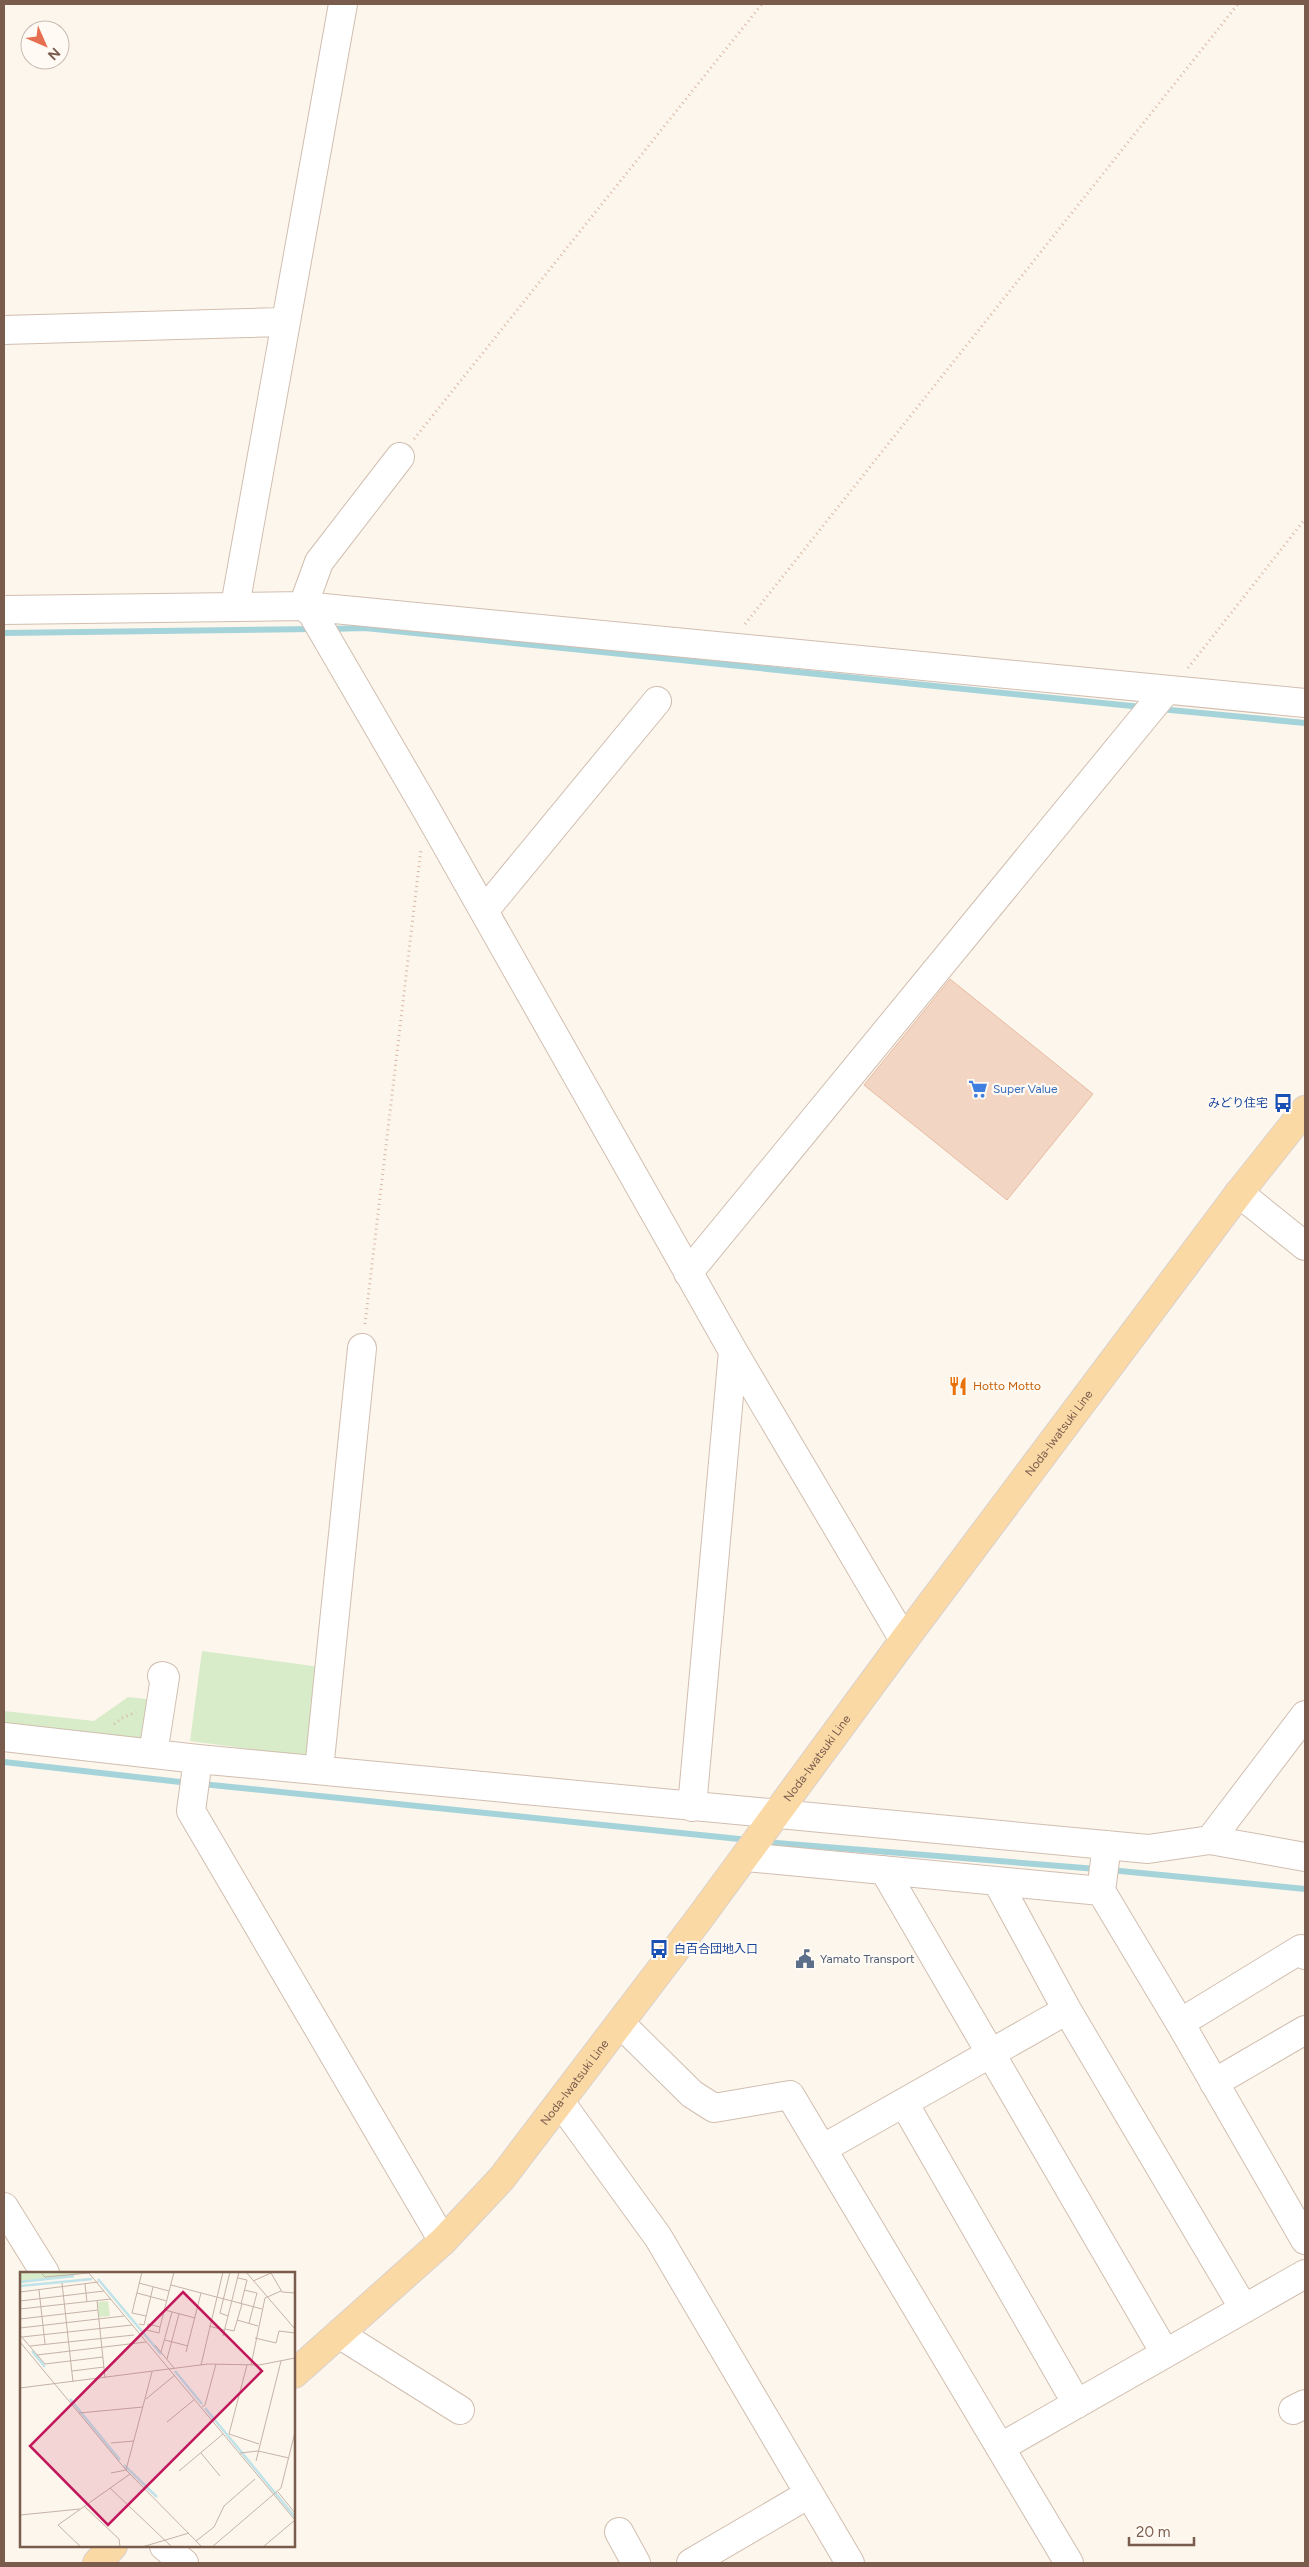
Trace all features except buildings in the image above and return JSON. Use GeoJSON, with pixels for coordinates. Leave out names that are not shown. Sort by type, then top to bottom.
{"type":"FeatureCollection","features":[{"type":"Feature","properties":{"kind":"main road","name":"Noda-Iwatsuki Line"},"geometry":{"type":"LineString","coordinates":[[295,2373],[442,2241],[502,2178],[561,2104],[746,1857],[904,1640],[1239,1193],[1305,1110]]}},
{"type":"Feature","properties":{"kind":"main road"},"geometry":{"type":"LineString","coordinates":[[97,2563],[112,2547]]}},
{"type":"Feature","properties":{"kind":"street"},"geometry":{"type":"LineString","coordinates":[[235,606],[284,322],[343,4]]}},
{"type":"Feature","properties":{"kind":"street"},"geometry":{"type":"LineString","coordinates":[[4,330],[284,322]]}},
{"type":"Feature","properties":{"kind":"street"},"geometry":{"type":"LineString","coordinates":[[400,457],[319,562],[308,610],[327,639],[484,912],[688,1273],[904,1640]]}},
{"type":"Feature","properties":{"kind":"street"},"geometry":{"type":"LineString","coordinates":[[4,610],[235,606],[308,610],[727,647],[1166,692],[1305,703]]}},
{"type":"Feature","properties":{"kind":"street"},"geometry":{"type":"LineString","coordinates":[[688,1273],[1166,692]]}},
{"type":"Feature","properties":{"kind":"street"},"geometry":{"type":"LineString","coordinates":[[484,912],[657,701]]}},
{"type":"Feature","properties":{"kind":"street"},"geometry":{"type":"LineString","coordinates":[[1239,1193],[1305,1246]]}},
{"type":"Feature","properties":{"kind":"street"},"geometry":{"type":"LineString","coordinates":[[319,1770],[362,1348]]}},
{"type":"Feature","properties":{"kind":"street"},"geometry":{"type":"LineString","coordinates":[[692,1806],[733,1350]]}},
{"type":"Feature","properties":{"kind":"street"},"geometry":{"type":"LineString","coordinates":[[153,1754],[165,1677],[162,1676]]}},
{"type":"Feature","properties":{"kind":"street"},"geometry":{"type":"LineString","coordinates":[[1210,1840],[1296,1745],[1305,1716]]}},
{"type":"Feature","properties":{"kind":"street"},"geometry":{"type":"LineString","coordinates":[[4,1737],[198,1759],[1148,1849],[1210,1840],[1305,1857]]}},
{"type":"Feature","properties":{"kind":"street"},"geometry":{"type":"LineString","coordinates":[[198,1759],[190,1811],[442,2241]]}},
{"type":"Feature","properties":{"kind":"street"},"geometry":{"type":"LineString","coordinates":[[1107,1844],[1102,1892],[1305,2240]]}},
{"type":"Feature","properties":{"kind":"street"},"geometry":{"type":"LineString","coordinates":[[746,1857],[1102,1892]]}},
{"type":"Feature","properties":{"kind":"street"},"geometry":{"type":"LineString","coordinates":[[884,1870],[1165,2354]]}},
{"type":"Feature","properties":{"kind":"street"},"geometry":{"type":"LineString","coordinates":[[997,1881],[1067,2010],[1244,2309]]}},
{"type":"Feature","properties":{"kind":"street"},"geometry":{"type":"LineString","coordinates":[[1180,2023],[1301,1948],[1305,1956]]}},
{"type":"Feature","properties":{"kind":"street"},"geometry":{"type":"LineString","coordinates":[[822,2149],[991,2055],[1067,2010]]}},
{"type":"Feature","properties":{"kind":"street"},"geometry":{"type":"LineString","coordinates":[[621,2024],[692,2094],[714,2108],[790,2095],[1069,2563]]}},
{"type":"Feature","properties":{"kind":"street"},"geometry":{"type":"LineString","coordinates":[[1214,2083],[1305,2030]]}},
{"type":"Feature","properties":{"kind":"street"},"geometry":{"type":"LineString","coordinates":[[904,2103],[1077,2404]]}},
{"type":"Feature","properties":{"kind":"street"},"geometry":{"type":"LineString","coordinates":[[561,2104],[658,2237],[850,2563]]}},
{"type":"Feature","properties":{"kind":"street"},"geometry":{"type":"LineString","coordinates":[[4,2207],[44,2272]]}},
{"type":"Feature","properties":{"kind":"street"},"geometry":{"type":"LineString","coordinates":[[1001,2447],[1305,2274]]}},
{"type":"Feature","properties":{"kind":"street"},"geometry":{"type":"LineString","coordinates":[[339,2334],[460,2410]]}},
{"type":"Feature","properties":{"kind":"street"},"geometry":{"type":"LineString","coordinates":[[692,2563],[809,2494]]}},
{"type":"Feature","properties":{"kind":"street"},"geometry":{"type":"LineString","coordinates":[[619,2532],[636,2563]]}},
{"type":"Feature","properties":{"kind":"street"},"geometry":{"type":"LineString","coordinates":[[165,2547],[184,2563]]}},
{"type":"Feature","properties":{"kind":"path"},"geometry":{"type":"LineString","coordinates":[[400,457],[762,4]]}},
{"type":"Feature","properties":{"kind":"path"},"geometry":{"type":"LineString","coordinates":[[727,647],[1238,4]]}},
{"type":"Feature","properties":{"kind":"path"},"geometry":{"type":"LineString","coordinates":[[1166,692],[1305,519]]}},
{"type":"Feature","properties":{"kind":"path"},"geometry":{"type":"LineString","coordinates":[[362,1348],[421,848]]}},
{"type":"Feature","properties":{"kind":"green space"},"geometry":{"type":"Polygon","coordinates":[[[202,1651],[320,1667],[307,1757],[190,1741],[202,1651]]]}},
{"type":"Feature","properties":{"kind":"green space"},"geometry":{"type":"Polygon","coordinates":[[[128,1697],[155,1700],[149,1746],[4,1730],[4,1711],[94,1721],[128,1697]]]}},
{"type":"Feature","properties":{"kind":"waterway"},"geometry":{"type":"LineString","coordinates":[[329,629],[365,628],[1142,707]]}},
{"type":"Feature","properties":{"kind":"waterway"},"geometry":{"type":"LineString","coordinates":[[4,633],[314,629]]}},
{"type":"Feature","properties":{"kind":"waterway"},"geometry":{"type":"LineString","coordinates":[[1160,709],[1305,723]]}},
{"type":"Feature","properties":{"kind":"waterway"},"geometry":{"type":"LineString","coordinates":[[4,1762],[189,1783]]}},
{"type":"Feature","properties":{"kind":"waterway"},"geometry":{"type":"LineString","coordinates":[[202,1784],[749,1840]]}},
{"type":"Feature","properties":{"kind":"waterway"},"geometry":{"type":"LineString","coordinates":[[764,1842],[1097,1869]]}},
{"type":"Feature","properties":{"kind":"waterway"},"geometry":{"type":"LineString","coordinates":[[1110,1870],[1305,1889]]}},
{"type":"Feature","properties":{"kind":"place","name":"Super Value"},"geometry":{"type":"Point","coordinates":[978,1089]}},
{"type":"Feature","properties":{"kind":"place","name":"みどり住宅"},"geometry":{"type":"Point","coordinates":[1283,1103]}},
{"type":"Feature","properties":{"kind":"place","name":"Hotto Motto"},"geometry":{"type":"Point","coordinates":[958,1386]}},
{"type":"Feature","properties":{"kind":"place","name":"白百合団地入口"},"geometry":{"type":"Point","coordinates":[659,1949]}},
{"type":"Feature","properties":{"kind":"place","name":"Yamato Transport"},"geometry":{"type":"Point","coordinates":[805,1959]}}]}
